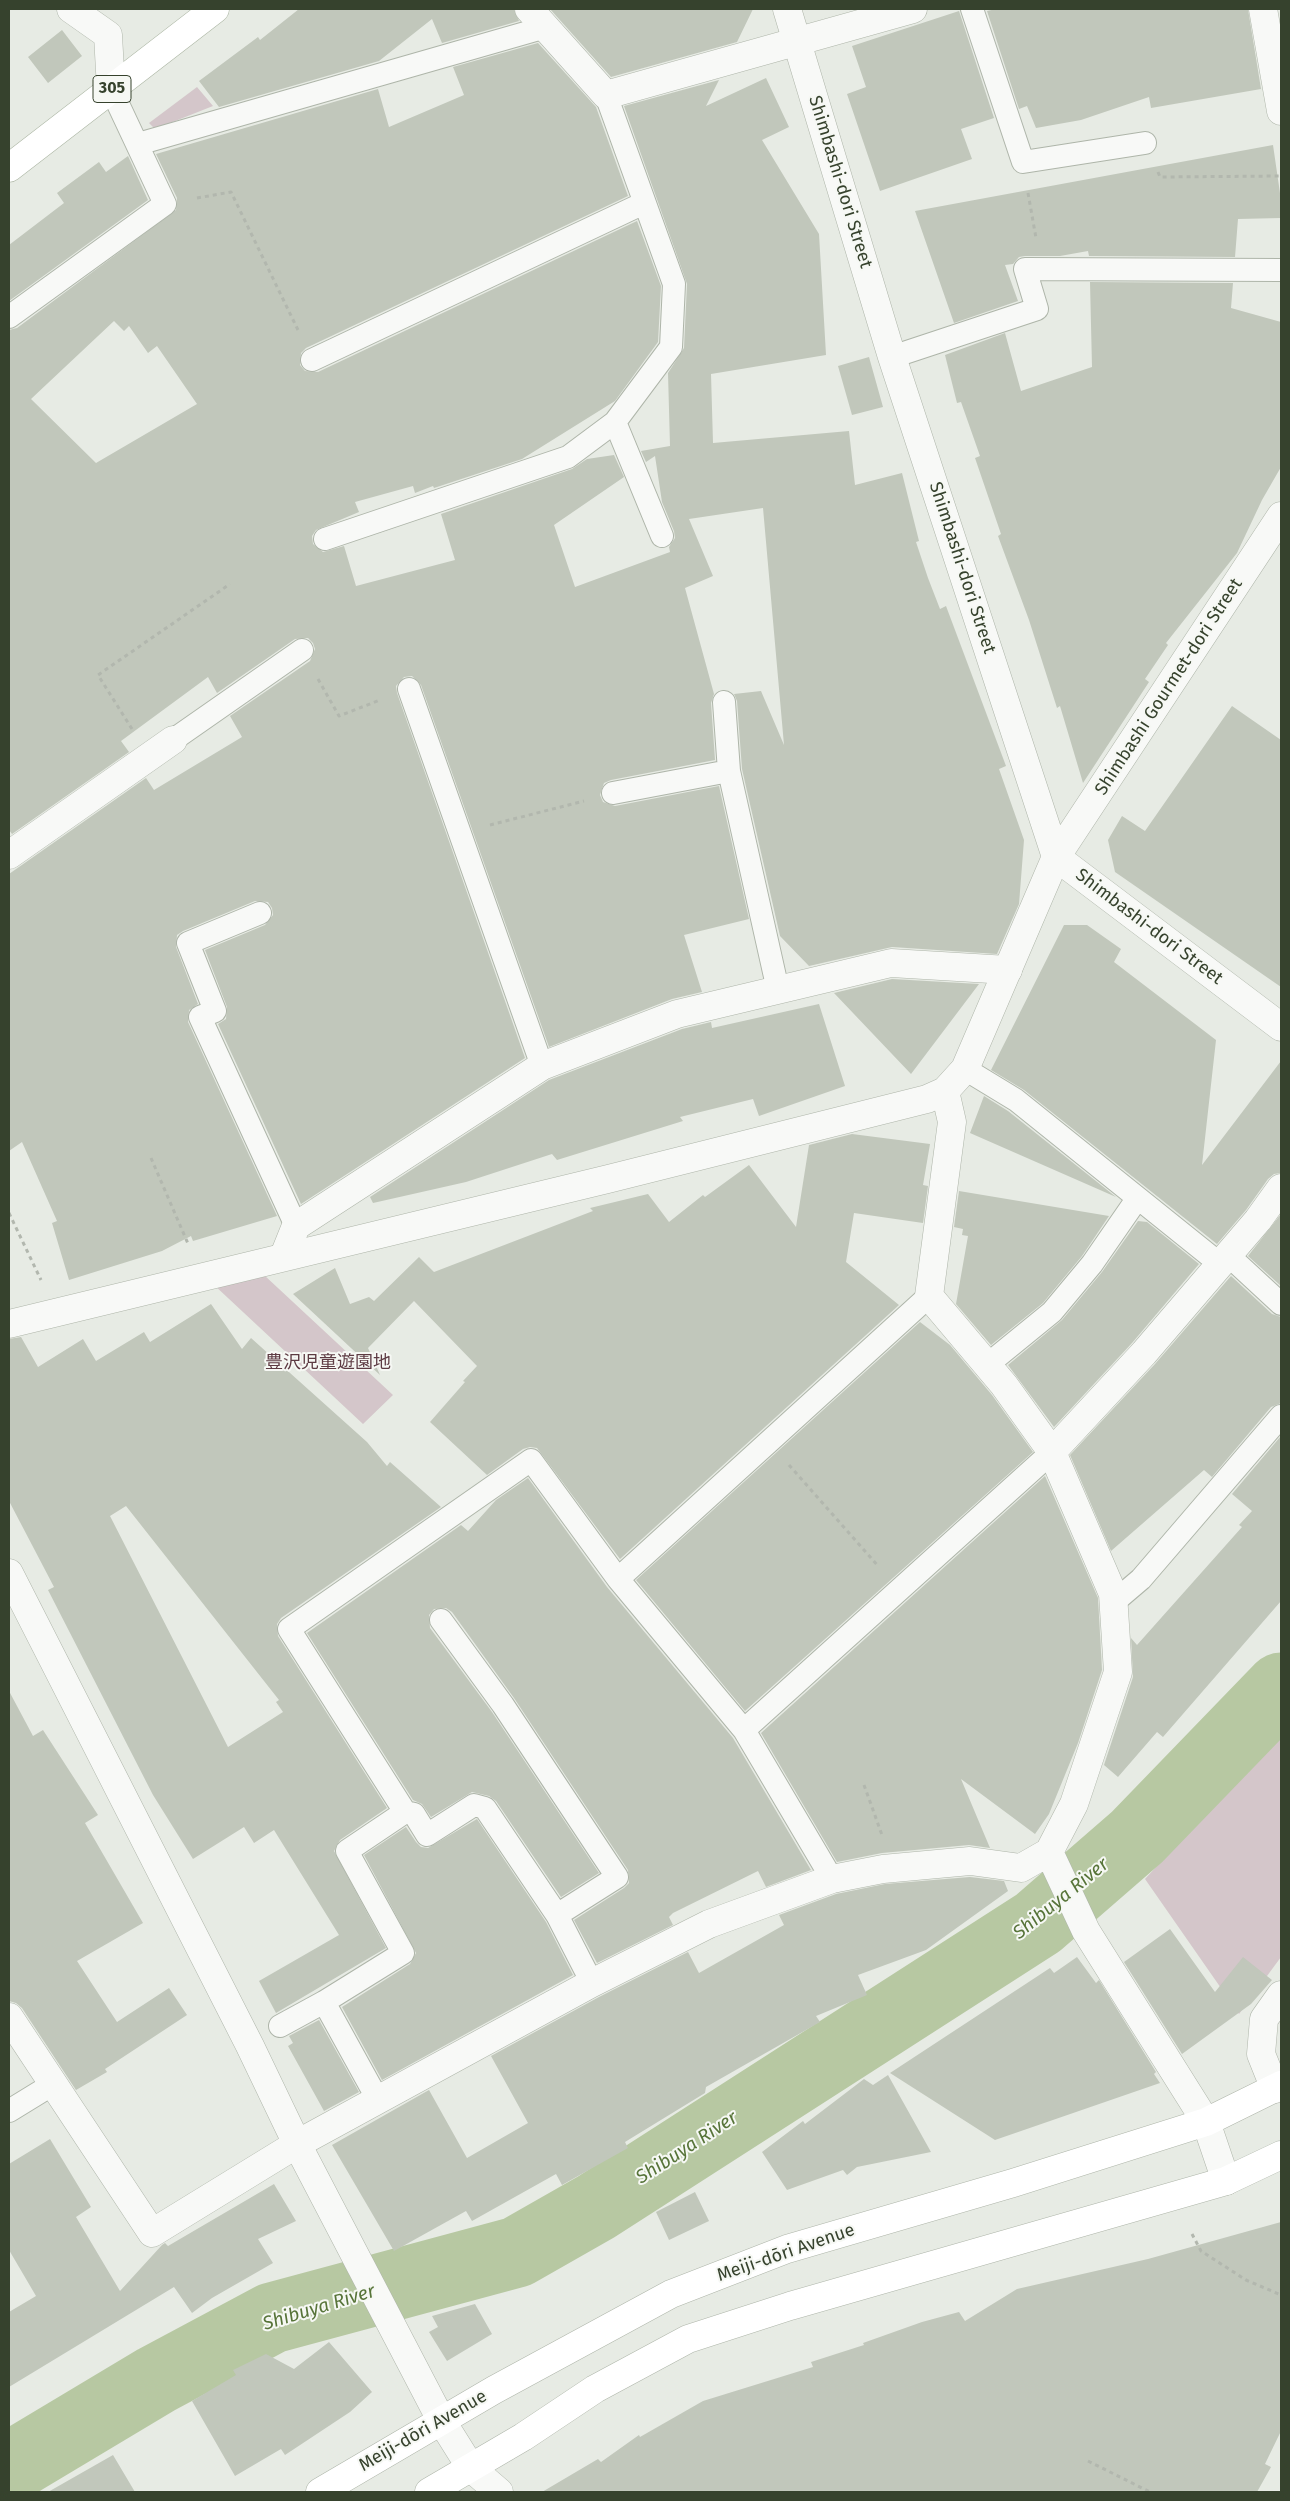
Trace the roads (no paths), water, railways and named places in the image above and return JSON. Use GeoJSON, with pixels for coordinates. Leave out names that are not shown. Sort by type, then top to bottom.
{"type":"FeatureCollection","features":[{"type":"Feature","properties":{"kind":"main road","name":"305"},"geometry":{"type":"LineString","coordinates":[[9,168],[215,9]]}},
{"type":"Feature","properties":{"kind":"main road","name":"Meiji-dōri Avenue"},"geometry":{"type":"LineString","coordinates":[[320,2492],[441,2420],[680,2290],[787,2249],[1004,2186],[1206,2122],[1278,2086]]}},
{"type":"Feature","properties":{"kind":"main road"},"geometry":{"type":"LineString","coordinates":[[429,2492],[523,2437],[595,2389],[688,2339],[790,2306],[1226,2181],[1281,2155]]}},
{"type":"Feature","properties":{"kind":"street"},"geometry":{"type":"LineString","coordinates":[[71,9],[108,35],[111,89]]}},
{"type":"Feature","properties":{"kind":"street","name":"Shimbashi-dori Street"},"geometry":{"type":"LineString","coordinates":[[787,9],[892,357],[1056,858],[1281,1027]]}},
{"type":"Feature","properties":{"kind":"street"},"geometry":{"type":"LineString","coordinates":[[537,18],[606,95],[913,9]]}},
{"type":"Feature","properties":{"kind":"street"},"geometry":{"type":"LineString","coordinates":[[1263,9],[1281,111]]}},
{"type":"Feature","properties":{"kind":"street","name":"Shimbashi Gourmet-dori Street"},"geometry":{"type":"LineString","coordinates":[[965,1069],[1056,858],[1281,516]]}},
{"type":"Feature","properties":{"kind":"street"},"geometry":{"type":"LineString","coordinates":[[9,854],[173,740]]}},
{"type":"Feature","properties":{"kind":"street"},"geometry":{"type":"LineString","coordinates":[[284,1256],[296,1226],[542,1066],[677,1014],[891,963],[1008,970]]}},
{"type":"Feature","properties":{"kind":"street"},"geometry":{"type":"LineString","coordinates":[[9,1324],[608,1179],[928,1099],[945,1090],[965,1069]]}},
{"type":"Feature","properties":{"kind":"street"},"geometry":{"type":"LineString","coordinates":[[945,1090],[952,1122],[929,1296],[987,1365],[1052,1452],[1113,1594],[1118,1672],[1054,1861],[1086,1931],[1206,2122],[1226,2181]]}},
{"type":"Feature","properties":{"kind":"street"},"geometry":{"type":"LineString","coordinates":[[1052,1452],[1144,1353],[1224,1260],[1281,1188]]}},
{"type":"Feature","properties":{"kind":"street"},"geometry":{"type":"LineString","coordinates":[[9,1573],[250,2046],[297,2144],[441,2420],[471,2468],[498,2492]]}},
{"type":"Feature","properties":{"kind":"street"},"geometry":{"type":"LineString","coordinates":[[9,2017],[152,2233],[297,2144],[592,1983],[709,1924],[832,1879],[896,1867],[970,1861],[1021,1868],[1054,1861]]}},
{"type":"Feature","properties":{"kind":"street"},"geometry":{"type":"LineString","coordinates":[[1278,2086],[1260,2054],[1264,2019],[1281,1995]]}},
{"type":"Feature","properties":{"kind":"lane"},"geometry":{"type":"LineString","coordinates":[[972,9],[1022,162],[1145,143]]}},
{"type":"Feature","properties":{"kind":"lane"},"geometry":{"type":"LineString","coordinates":[[138,144],[537,18]]}},
{"type":"Feature","properties":{"kind":"lane"},"geometry":{"type":"LineString","coordinates":[[9,317],[165,204],[111,89]]}},
{"type":"Feature","properties":{"kind":"lane"},"geometry":{"type":"LineString","coordinates":[[325,539],[568,457],[615,422],[671,347],[674,284],[606,95]]}},
{"type":"Feature","properties":{"kind":"lane"},"geometry":{"type":"LineString","coordinates":[[312,360],[644,203]]}},
{"type":"Feature","properties":{"kind":"lane"},"geometry":{"type":"LineString","coordinates":[[892,357],[1037,309],[1025,269],[1281,270]]}},
{"type":"Feature","properties":{"kind":"lane"},"geometry":{"type":"LineString","coordinates":[[615,422],[662,536]]}},
{"type":"Feature","properties":{"kind":"lane"},"geometry":{"type":"LineString","coordinates":[[173,740],[302,650]]}},
{"type":"Feature","properties":{"kind":"lane"},"geometry":{"type":"LineString","coordinates":[[408,689],[542,1066]]}},
{"type":"Feature","properties":{"kind":"lane"},"geometry":{"type":"LineString","coordinates":[[724,702],[729,771],[778,990]]}},
{"type":"Feature","properties":{"kind":"lane"},"geometry":{"type":"LineString","coordinates":[[613,793],[729,771]]}},
{"type":"Feature","properties":{"kind":"lane"},"geometry":{"type":"LineString","coordinates":[[260,913],[188,944],[215,1011],[200,1018],[296,1226]]}},
{"type":"Feature","properties":{"kind":"lane"},"geometry":{"type":"LineString","coordinates":[[965,1069],[1016,1100],[1137,1199],[1224,1260],[1281,1304]]}},
{"type":"Feature","properties":{"kind":"lane"},"geometry":{"type":"LineString","coordinates":[[987,1365],[1052,1312],[1092,1264],[1137,1199]]}},
{"type":"Feature","properties":{"kind":"lane"},"geometry":{"type":"LineString","coordinates":[[618,1578],[929,1296]]}},
{"type":"Feature","properties":{"kind":"lane"},"geometry":{"type":"LineString","coordinates":[[1114,1602],[1141,1579],[1281,1416]]}},
{"type":"Feature","properties":{"kind":"lane"},"geometry":{"type":"LineString","coordinates":[[744,1730],[1052,1452]]}},
{"type":"Feature","properties":{"kind":"lane"},"geometry":{"type":"LineString","coordinates":[[592,1983],[557,1915],[485,1808],[474,1805],[427,1835],[414,1814],[406,1812],[289,1629],[531,1460],[618,1578],[744,1730],[832,1879]]}},
{"type":"Feature","properties":{"kind":"lane"},"geometry":{"type":"LineString","coordinates":[[441,1620],[503,1705],[617,1877],[557,1915]]}},
{"type":"Feature","properties":{"kind":"lane"},"geometry":{"type":"LineString","coordinates":[[280,2026],[324,2002],[403,1952],[347,1851],[406,1812]]}},
{"type":"Feature","properties":{"kind":"lane"},"geometry":{"type":"LineString","coordinates":[[324,2002],[378,2100]]}},
{"type":"Feature","properties":{"kind":"lane"},"geometry":{"type":"LineString","coordinates":[[9,2111],[53,2084]]}},
{"type":"Feature","properties":{"kind":"waterway","name":"Shibuya River"},"geometry":{"type":"LineString","coordinates":[[9,2468],[156,2380],[272,2318],[517,2252],[596,2207],[1038,1923],[1137,1837],[1281,1688]]}},
{"type":"Feature","properties":{"kind":"park label","name":"豊沢児童遊園地"},"geometry":{"type":"Point","coordinates":[328,1363]}}]}
